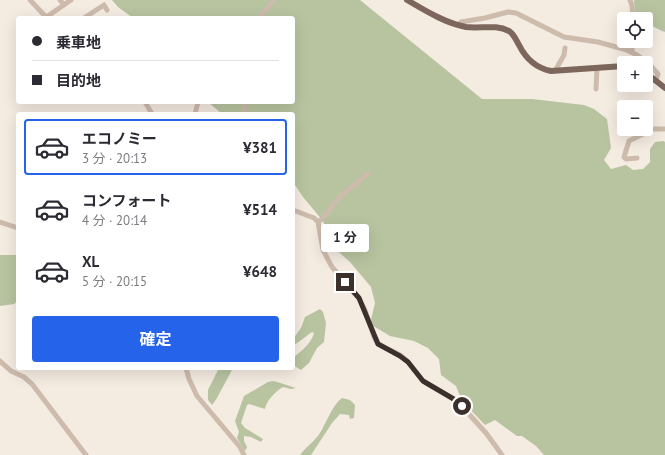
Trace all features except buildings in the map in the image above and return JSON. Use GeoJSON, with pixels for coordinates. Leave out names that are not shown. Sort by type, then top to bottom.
{"type":"FeatureCollection","features":[{"type":"Feature","properties":{"kind":"main road"},"geometry":{"type":"LineString","coordinates":[[408,0],[433,15],[459,25],[510,31],[514,35],[528,59],[544,70],[555,71],[617,67]]}},
{"type":"Feature","properties":{"kind":"main road"},"geometry":{"type":"LineString","coordinates":[[653,78],[665,88]]}},
{"type":"Feature","properties":{"kind":"street"},"geometry":{"type":"LineString","coordinates":[[30,0],[44,16]]}},
{"type":"Feature","properties":{"kind":"street"},"geometry":{"type":"LineString","coordinates":[[60,0],[64,5]]}},
{"type":"Feature","properties":{"kind":"street"},"geometry":{"type":"LineString","coordinates":[[49,16],[72,0]]}},
{"type":"Feature","properties":{"kind":"street"},"geometry":{"type":"LineString","coordinates":[[261,16],[274,0]]}},
{"type":"Feature","properties":{"kind":"street"},"geometry":{"type":"LineString","coordinates":[[630,0],[632,12]]}},
{"type":"Feature","properties":{"kind":"street"},"geometry":{"type":"LineString","coordinates":[[87,16],[104,5],[107,10]]}},
{"type":"Feature","properties":{"kind":"street"},"geometry":{"type":"LineString","coordinates":[[459,25],[461,22],[508,12],[516,13],[564,37],[598,42],[632,52],[650,65],[658,74],[656,80]]}},
{"type":"Feature","properties":{"kind":"street"},"geometry":{"type":"LineString","coordinates":[[555,71],[564,55],[565,48]]}},
{"type":"Feature","properties":{"kind":"street"},"geometry":{"type":"LineString","coordinates":[[596,89],[597,68]]}},
{"type":"Feature","properties":{"kind":"street"},"geometry":{"type":"LineString","coordinates":[[636,158],[626,159],[624,157],[629,141],[653,129],[665,129]]}},
{"type":"Feature","properties":{"kind":"street"},"geometry":{"type":"LineString","coordinates":[[318,222],[328,214],[338,199],[360,182],[368,173]]}},
{"type":"Feature","properties":{"kind":"street"},"geometry":{"type":"LineString","coordinates":[[295,211],[314,218],[318,222],[323,250],[332,267],[359,298],[378,344],[408,362],[423,381],[457,401],[486,433],[502,455]]}},
{"type":"Feature","properties":{"kind":"street"},"geometry":{"type":"LineString","coordinates":[[0,222],[16,227]]}},
{"type":"Feature","properties":{"kind":"street"},"geometry":{"type":"LineString","coordinates":[[0,361],[11,372],[24,377],[32,384],[86,455]]}},
{"type":"Feature","properties":{"kind":"street"},"geometry":{"type":"LineString","coordinates":[[187,370],[197,396],[240,447],[244,455]]}},
{"type":"Feature","properties":{"kind":"green space"},"geometry":{"type":"Polygon","coordinates":[[[112,0],[360,0],[482,99],[532,99],[584,105],[594,109],[607,119],[611,148],[604,160],[611,169],[626,165],[633,170],[643,169],[650,162],[650,149],[655,142],[665,142],[665,455],[544,455],[536,446],[522,436],[517,436],[495,420],[485,425],[462,401],[456,386],[441,375],[439,359],[428,348],[414,341],[390,336],[370,324],[375,303],[371,287],[350,262],[333,247],[323,221],[295,185],[295,112],[220,112],[210,104],[295,104],[295,16],[130,16],[118,7],[112,0]]]}},
{"type":"Feature","properties":{"kind":"green space"},"geometry":{"type":"Polygon","coordinates":[[[634,0],[665,0],[665,32],[653,26],[653,12],[635,12],[634,0]]]}},
{"type":"Feature","properties":{"kind":"green space"},"geometry":{"type":"Polygon","coordinates":[[[0,255],[16,255],[16,302],[0,306],[0,255]]]}},
{"type":"Feature","properties":{"kind":"green space"},"geometry":{"type":"Polygon","coordinates":[[[320,309],[323,312],[326,323],[324,342],[317,348],[309,363],[301,370],[295,366],[295,356],[308,344],[314,333],[312,332],[295,345],[295,336],[301,328],[305,317],[320,309]]]}},
{"type":"Feature","properties":{"kind":"green space"},"geometry":{"type":"Polygon","coordinates":[[[218,370],[232,370],[212,405],[208,400],[208,390],[218,370]]]}},
{"type":"Feature","properties":{"kind":"green space"},"geometry":{"type":"Polygon","coordinates":[[[274,381],[296,388],[291,389],[283,387],[280,389],[269,400],[265,409],[249,404],[247,405],[241,423],[245,428],[263,439],[261,442],[251,437],[244,436],[244,441],[247,447],[245,451],[237,438],[239,432],[235,421],[244,396],[268,382],[274,381]]]}},
{"type":"Feature","properties":{"kind":"green space"},"geometry":{"type":"Polygon","coordinates":[[[342,398],[350,400],[355,405],[354,418],[350,419],[349,415],[340,414],[332,423],[311,455],[300,455],[321,432],[338,401],[342,398]]]}},
{"type":"Feature","properties":{"kind":"route"},"geometry":{"type":"LineString","coordinates":[[345,282],[359,298],[370,329],[378,344],[400,356],[408,362],[423,381],[448,395],[462,406]]}}]}
